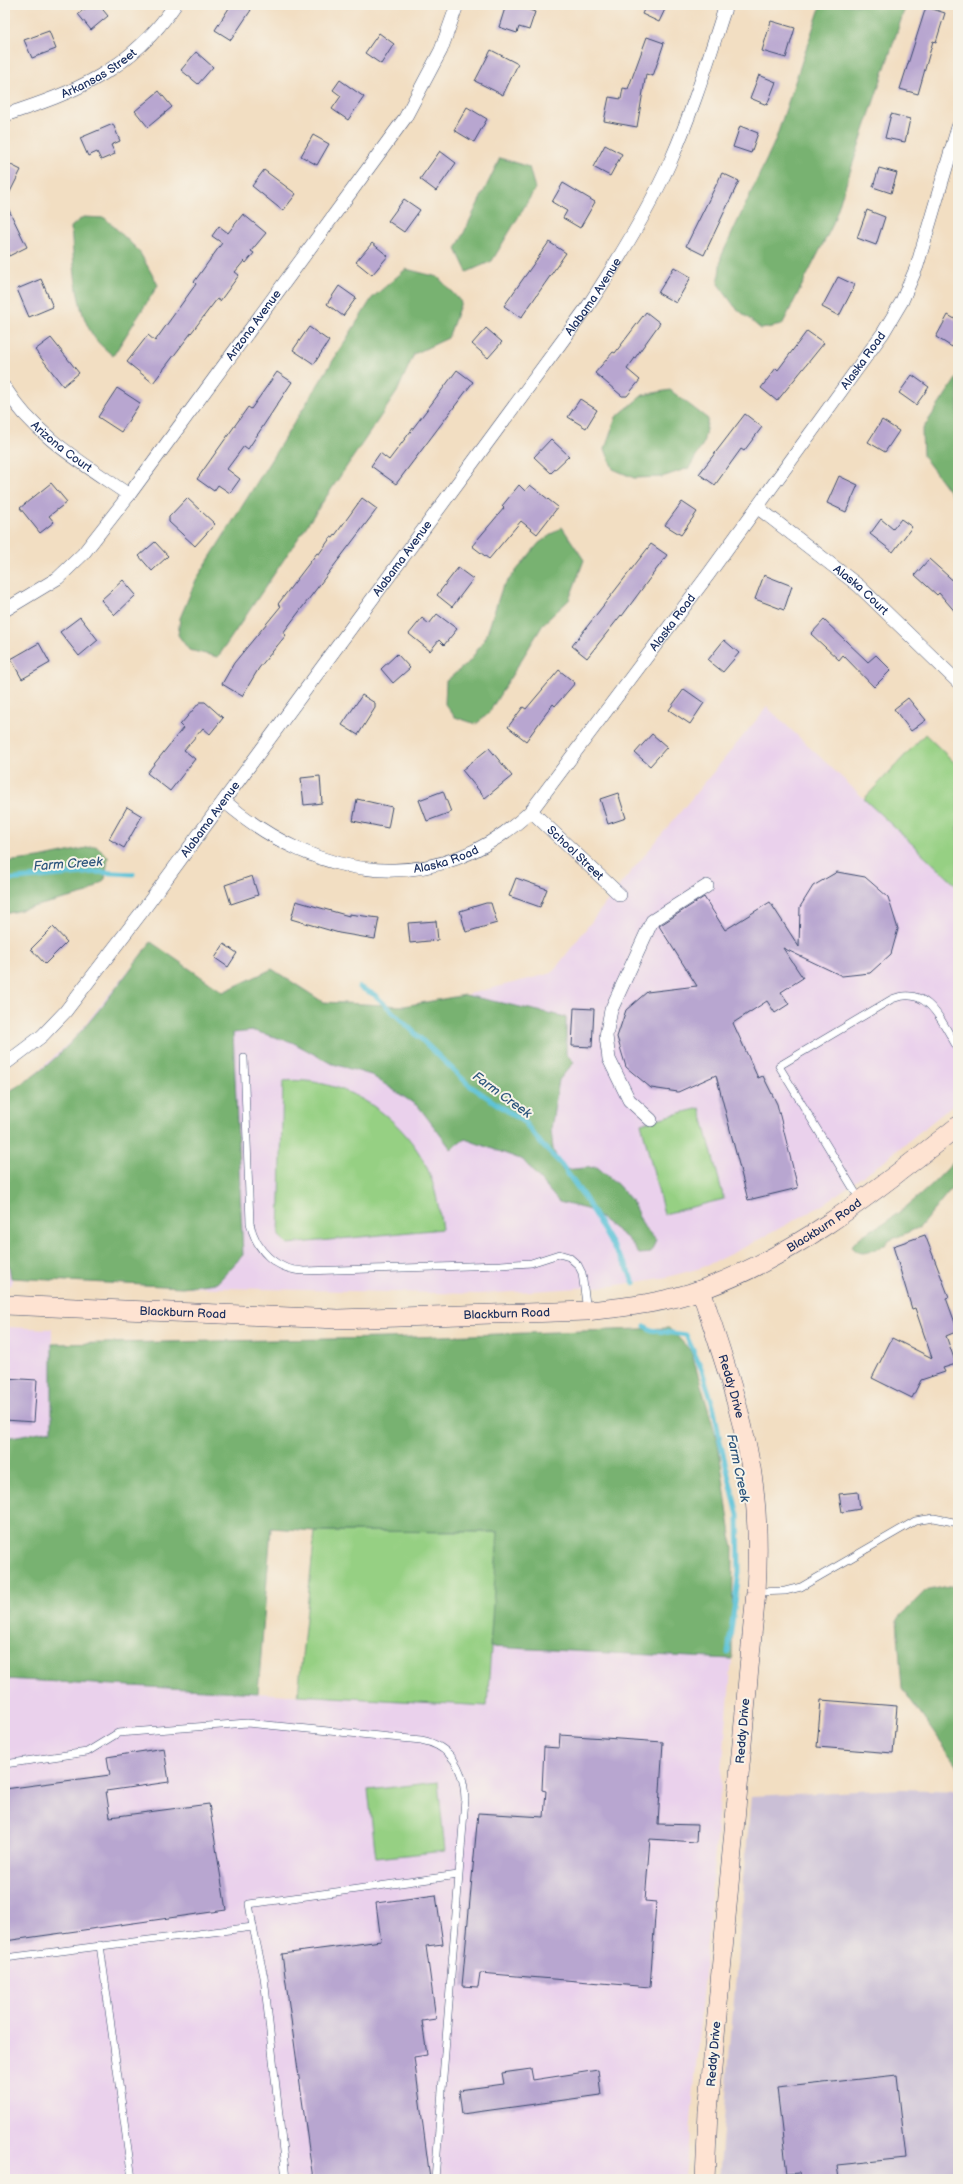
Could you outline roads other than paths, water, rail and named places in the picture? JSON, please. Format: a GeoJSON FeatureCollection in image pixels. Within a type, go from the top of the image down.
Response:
{"type":"FeatureCollection","features":[{"type":"Feature","properties":{"kind":"street","name":"Arkansas Street"},"geometry":{"type":"LineString","coordinates":[[5,114],[72,92],[100,77],[141,46],[175,5]]}},
{"type":"Feature","properties":{"kind":"street","name":"Arizona Avenue"},"geometry":{"type":"LineString","coordinates":[[5,610],[58,578],[83,554],[129,495],[404,118],[422,89],[441,50],[458,5]]}},
{"type":"Feature","properties":{"kind":"street","name":"Alabama Avenue"},"geometry":{"type":"LineString","coordinates":[[5,1064],[42,1036],[65,1012],[224,801],[536,379],[588,306],[617,262],[642,218],[670,161],[694,103],[726,5]]}},
{"type":"Feature","properties":{"kind":"street","name":"Alaska Road"},"geometry":{"type":"LineString","coordinates":[[224,801],[241,816],[268,834],[297,848],[327,860],[383,871],[411,870],[438,865],[464,857],[500,836],[531,811],[636,673],[883,333],[902,301],[924,245],[958,127]]}},
{"type":"Feature","properties":{"kind":"street","name":"Arizona Court"},"geometry":{"type":"LineString","coordinates":[[5,388],[18,407],[43,433],[129,495]]}},
{"type":"Feature","properties":{"kind":"street","name":"Alaska Court"},"geometry":{"type":"LineString","coordinates":[[757,507],[859,586],[958,682]]}},
{"type":"Feature","properties":{"kind":"street","name":"School Street"},"geometry":{"type":"LineString","coordinates":[[531,811],[620,895]]}},
{"type":"Feature","properties":{"kind":"street"},"geometry":{"type":"LineString","coordinates":[[651,1120],[629,1100],[609,1059],[606,1036],[611,1010],[652,921],[706,886]]}},
{"type":"Feature","properties":{"kind":"street","name":"Blackburn Road"},"geometry":{"type":"LineString","coordinates":[[5,1304],[338,1319],[587,1311],[627,1307],[665,1300],[701,1290],[764,1262],[792,1246],[860,1200],[958,1126]]}},
{"type":"Feature","properties":{"kind":"street","name":"Reddy Drive"},"geometry":{"type":"LineString","coordinates":[[701,1290],[730,1380],[747,1442],[754,1489],[757,1527],[756,1592],[708,2112],[705,2179]]}},
{"type":"Feature","properties":{"kind":"lane"},"geometry":{"type":"LineString","coordinates":[[860,1200],[779,1066],[900,995],[913,995],[927,1002],[934,1010],[958,1049]]}},
{"type":"Feature","properties":{"kind":"lane"},"geometry":{"type":"LineString","coordinates":[[244,1058],[250,1223],[254,1237],[261,1249],[278,1265],[292,1270],[304,1271],[501,1265],[531,1263],[552,1256],[564,1255],[573,1260],[582,1273],[587,1311]]}},
{"type":"Feature","properties":{"kind":"lane"},"geometry":{"type":"LineString","coordinates":[[756,1592],[785,1591],[801,1586],[915,1521],[934,1518],[958,1523]]}},
{"type":"Feature","properties":{"kind":"lane"},"geometry":{"type":"LineString","coordinates":[[5,1764],[87,1752],[118,1733],[247,1723],[430,1742],[449,1753],[459,1768],[464,1785],[465,1799],[435,2179]]}},
{"type":"Feature","properties":{"kind":"lane"},"geometry":{"type":"LineString","coordinates":[[286,2179],[264,1977],[249,1904],[458,1875]]}},
{"type":"Feature","properties":{"kind":"lane"},"geometry":{"type":"LineString","coordinates":[[5,1958],[253,1927]]}},
{"type":"Feature","properties":{"kind":"lane"},"geometry":{"type":"LineString","coordinates":[[100,1945],[132,2179]]}},
{"type":"Feature","properties":{"kind":"waterway","name":"Farm Creek"},"geometry":{"type":"LineString","coordinates":[[5,880],[96,872],[133,874]]}},
{"type":"Feature","properties":{"kind":"waterway","name":"Farm Creek"},"geometry":{"type":"LineString","coordinates":[[359,987],[375,995],[469,1085],[525,1123],[543,1146],[561,1164],[585,1198],[616,1252],[626,1265],[634,1283]]}},
{"type":"Feature","properties":{"kind":"waterway","name":"Farm Creek"},"geometry":{"type":"LineString","coordinates":[[645,1326],[651,1330],[686,1335],[702,1370],[714,1409],[720,1441],[738,1515],[739,1572],[728,1653]]}}]}
